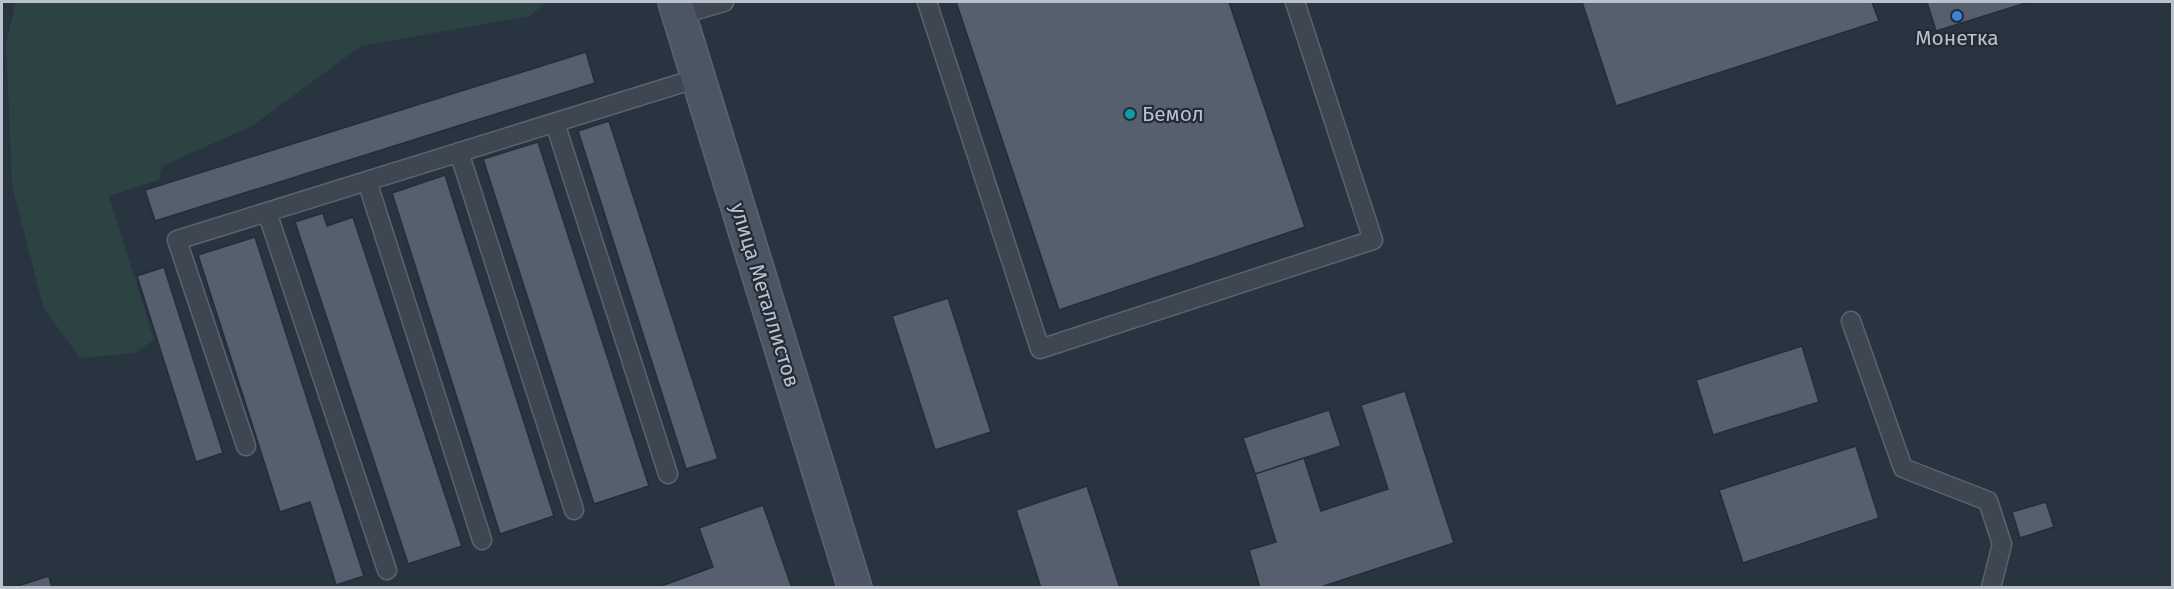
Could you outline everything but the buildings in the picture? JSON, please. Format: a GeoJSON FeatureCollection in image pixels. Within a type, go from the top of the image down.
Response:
{"type":"FeatureCollection","features":[{"type":"Feature","properties":{"kind":"street","name":"улица Металлистов"},"geometry":{"type":"LineString","coordinates":[[677,8],[855,588]]}},
{"type":"Feature","properties":{"kind":"lane"},"geometry":{"type":"LineString","coordinates":[[677,8],[724,2]]}},
{"type":"Feature","properties":{"kind":"lane"},"geometry":{"type":"LineString","coordinates":[[927,2],[1040,349],[1372,240],[1295,2]]}},
{"type":"Feature","properties":{"kind":"lane"},"geometry":{"type":"LineString","coordinates":[[246,446],[177,240],[698,78]]}},
{"type":"Feature","properties":{"kind":"lane"},"geometry":{"type":"LineString","coordinates":[[555,123],[668,474]]}},
{"type":"Feature","properties":{"kind":"lane"},"geometry":{"type":"LineString","coordinates":[[459,152],[574,510]]}},
{"type":"Feature","properties":{"kind":"lane"},"geometry":{"type":"LineString","coordinates":[[367,181],[482,540]]}},
{"type":"Feature","properties":{"kind":"lane"},"geometry":{"type":"LineString","coordinates":[[267,212],[387,570]]}},
{"type":"Feature","properties":{"kind":"lane"},"geometry":{"type":"LineString","coordinates":[[1851,321],[1903,468],[1988,501],[2002,544],[1991,588]]}},
{"type":"Feature","properties":{"kind":"green space"},"geometry":{"type":"Polygon","coordinates":[[[16,2],[546,2],[530,16],[361,46],[252,126],[162,166],[159,180],[109,196],[154,340],[135,353],[80,358],[44,309],[12,186],[6,43],[16,2]]]}},
{"type":"Feature","properties":{"kind":"place","name":"Монетка"},"geometry":{"type":"Point","coordinates":[1957,16]}},
{"type":"Feature","properties":{"kind":"place","name":"Бемол"},"geometry":{"type":"Point","coordinates":[1130,114]}}]}
